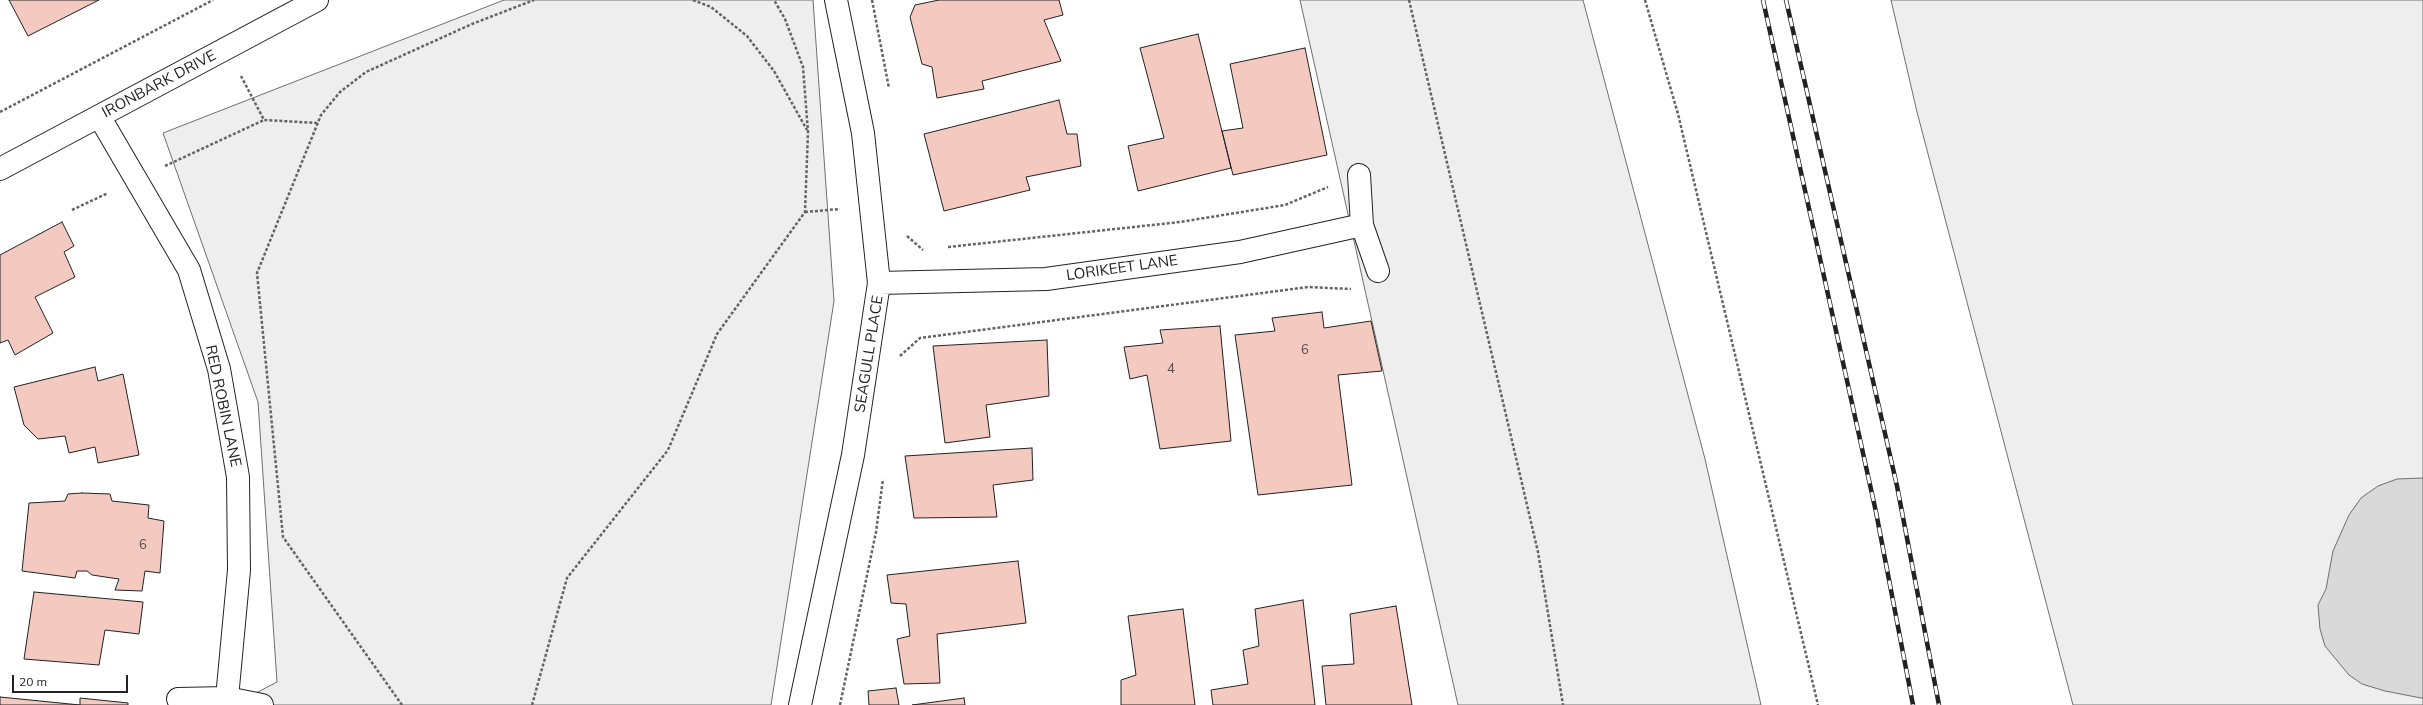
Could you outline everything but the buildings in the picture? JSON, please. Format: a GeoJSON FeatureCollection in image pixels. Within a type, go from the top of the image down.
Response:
{"type":"FeatureCollection","features":[{"type":"Feature","properties":{"kind":"street","name":"IRONBARK DRIVE"},"geometry":{"type":"LineString","coordinates":[[0,169],[317,0]]}},
{"type":"Feature","properties":{"kind":"street","name":"SEAGULL PLACE"},"geometry":{"type":"LineString","coordinates":[[800,705],[816,622],[853,455],[880,283],[863,133],[836,0]]}},
{"type":"Feature","properties":{"kind":"street","name":"RED ROBIN LANE"},"geometry":{"type":"LineString","coordinates":[[100,116],[188,270],[219,369],[238,477],[239,570],[227,698]]}},
{"type":"Feature","properties":{"kind":"street"},"geometry":{"type":"LineString","coordinates":[[1359,175],[1362,225],[1378,271]]}},
{"type":"Feature","properties":{"kind":"street","name":"LORIKEET LANE"},"geometry":{"type":"LineString","coordinates":[[880,283],[1046,279],[1240,252],[1362,225]]}},
{"type":"Feature","properties":{"kind":"street"},"geometry":{"type":"LineString","coordinates":[[178,699],[227,698],[262,705]]}},
{"type":"Feature","properties":{"kind":"path"},"geometry":{"type":"LineString","coordinates":[[0,112],[213,0]]}},
{"type":"Feature","properties":{"kind":"path"},"geometry":{"type":"LineString","coordinates":[[402,705],[283,537],[257,272],[321,115],[340,92],[366,72],[472,24],[534,0]]}},
{"type":"Feature","properties":{"kind":"path"},"geometry":{"type":"LineString","coordinates":[[693,0],[711,7],[746,36],[774,71],[808,132]]}},
{"type":"Feature","properties":{"kind":"path"},"geometry":{"type":"LineString","coordinates":[[532,705],[567,578],[668,450],[717,334],[805,212],[808,132],[803,67],[785,19],[774,0]]}},
{"type":"Feature","properties":{"kind":"path"},"geometry":{"type":"LineString","coordinates":[[872,0],[889,90]]}},
{"type":"Feature","properties":{"kind":"path"},"geometry":{"type":"LineString","coordinates":[[1409,0],[1538,552],[1563,705]]}},
{"type":"Feature","properties":{"kind":"path"},"geometry":{"type":"LineString","coordinates":[[1644,0],[1678,114],[1818,705]]}},
{"type":"Feature","properties":{"kind":"path"},"geometry":{"type":"LineString","coordinates":[[226,48],[264,120]]}},
{"type":"Feature","properties":{"kind":"path"},"geometry":{"type":"LineString","coordinates":[[72,210],[264,120],[318,123]]}},
{"type":"Feature","properties":{"kind":"path"},"geometry":{"type":"LineString","coordinates":[[946,247],[1180,222],[1285,205],[1359,175]]}},
{"type":"Feature","properties":{"kind":"path"},"geometry":{"type":"LineString","coordinates":[[902,232],[923,250],[931,249]]}},
{"type":"Feature","properties":{"kind":"path"},"geometry":{"type":"LineString","coordinates":[[897,359],[920,338],[1308,287],[1365,290],[1378,271]]}},
{"type":"Feature","properties":{"kind":"path"},"geometry":{"type":"LineString","coordinates":[[840,705],[876,532],[883,477]]}},
{"type":"Feature","properties":{"kind":"shaded area"},"geometry":{"type":"Polygon","coordinates":[[[504,0],[813,0],[834,301],[771,705],[233,705],[277,682],[258,402],[163,133],[504,0]]]}},
{"type":"Feature","properties":{"kind":"shaded area"},"geometry":{"type":"Polygon","coordinates":[[[1300,0],[1583,0],[1705,459],[1761,705],[1458,705],[1300,0]]]}},
{"type":"Feature","properties":{"kind":"shaded area"},"geometry":{"type":"Polygon","coordinates":[[[1891,0],[2423,0],[2423,705],[2073,705],[1917,112],[1891,0]]]}},
{"type":"Feature","properties":{"kind":"shaded area"},"geometry":{"type":"Polygon","coordinates":[[[2423,478],[2423,698],[2421,698],[2385,691],[2362,684],[2349,675],[2325,646],[2320,629],[2318,605],[2326,589],[2333,551],[2349,515],[2361,498],[2378,486],[2397,479],[2423,478]]]}},
{"type":"Feature","properties":{"kind":"railway"},"geometry":{"type":"LineString","coordinates":[[1763,0],[1876,512],[1913,705]]}},
{"type":"Feature","properties":{"kind":"railway"},"geometry":{"type":"LineString","coordinates":[[1786,0],[1897,486],[1939,705]]}}]}
